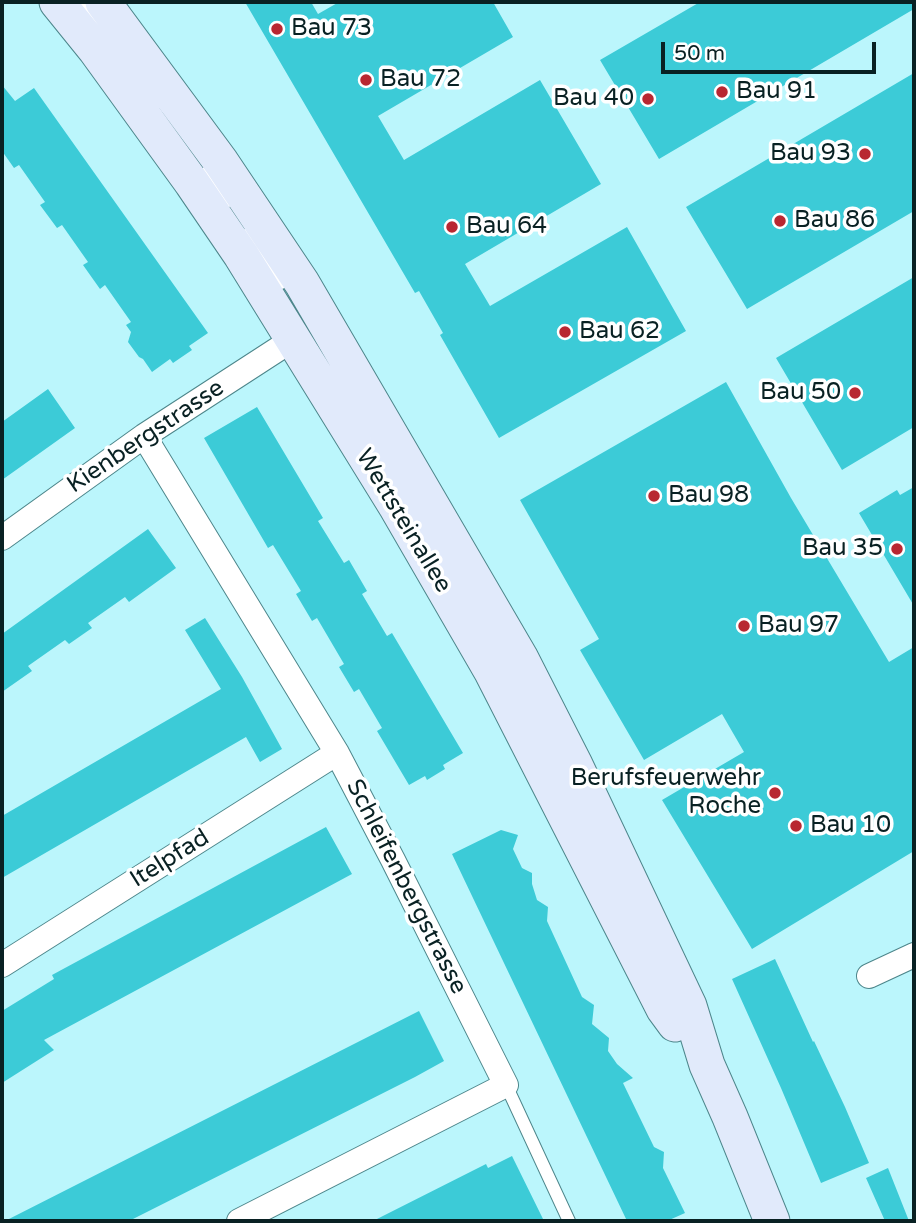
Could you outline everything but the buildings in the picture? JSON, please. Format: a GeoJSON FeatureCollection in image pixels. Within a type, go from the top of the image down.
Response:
{"type":"FeatureCollection","features":[{"type":"Feature","properties":{"kind":"main road","name":"Wettsteinallee"},"geometry":{"type":"LineString","coordinates":[[57,2],[192,183],[241,255],[299,326],[396,506],[492,672],[664,1009],[707,1065]]}},
{"type":"Feature","properties":{"kind":"main road","name":"Wettsteinallee"},"geometry":{"type":"LineString","coordinates":[[103,2],[221,162],[295,273],[520,657],[575,765],[689,1006],[707,1065],[730,1117],[767,1220]]}},
{"type":"Feature","properties":{"kind":"street","name":"Kienbergstrasse"},"geometry":{"type":"LineString","coordinates":[[2,538],[299,326]]}},
{"type":"Feature","properties":{"kind":"street","name":"Schleifenbergstrasse"},"geometry":{"type":"LineString","coordinates":[[144,436],[337,754],[506,1085]]}},
{"type":"Feature","properties":{"kind":"street","name":"Itelpfad"},"geometry":{"type":"LineString","coordinates":[[2,965],[337,754]]}},
{"type":"Feature","properties":{"kind":"street"},"geometry":{"type":"LineString","coordinates":[[869,976],[914,955]]}},
{"type":"Feature","properties":{"kind":"street"},"geometry":{"type":"LineString","coordinates":[[239,1221],[506,1085]]}},
{"type":"Feature","properties":{"kind":"lane"},"geometry":{"type":"LineString","coordinates":[[81,2],[109,37]]}},
{"type":"Feature","properties":{"kind":"lane"},"geometry":{"type":"LineString","coordinates":[[206,173],[289,294]]}},
{"type":"Feature","properties":{"kind":"lane"},"geometry":{"type":"LineString","coordinates":[[299,326],[339,346]]}},
{"type":"Feature","properties":{"kind":"lane"},"geometry":{"type":"LineString","coordinates":[[506,1085],[569,1221]]}},
{"type":"Feature","properties":{"kind":"place","name":"Bau 73"},"geometry":{"type":"Point","coordinates":[277,29]}},
{"type":"Feature","properties":{"kind":"place","name":"Bau 72"},"geometry":{"type":"Point","coordinates":[366,80]}},
{"type":"Feature","properties":{"kind":"place","name":"Bau 91"},"geometry":{"type":"Point","coordinates":[722,92]}},
{"type":"Feature","properties":{"kind":"place","name":"Bau 40"},"geometry":{"type":"Point","coordinates":[648,99]}},
{"type":"Feature","properties":{"kind":"place","name":"Bau 93"},"geometry":{"type":"Point","coordinates":[865,154]}},
{"type":"Feature","properties":{"kind":"place","name":"Bau 86"},"geometry":{"type":"Point","coordinates":[780,221]}},
{"type":"Feature","properties":{"kind":"place","name":"Bau 64"},"geometry":{"type":"Point","coordinates":[452,227]}},
{"type":"Feature","properties":{"kind":"place","name":"Bau 62"},"geometry":{"type":"Point","coordinates":[565,332]}},
{"type":"Feature","properties":{"kind":"place","name":"Bau 50"},"geometry":{"type":"Point","coordinates":[855,393]}},
{"type":"Feature","properties":{"kind":"place","name":"Bau 98"},"geometry":{"type":"Point","coordinates":[654,496]}},
{"type":"Feature","properties":{"kind":"place","name":"Bau 35"},"geometry":{"type":"Point","coordinates":[897,549]}},
{"type":"Feature","properties":{"kind":"place","name":"Bau 97"},"geometry":{"type":"Point","coordinates":[744,626]}},
{"type":"Feature","properties":{"kind":"place","name":"Berufsfeuerwehr Roche"},"geometry":{"type":"Point","coordinates":[775,793]}},
{"type":"Feature","properties":{"kind":"place","name":"Bau 10"},"geometry":{"type":"Point","coordinates":[796,826]}}]}
